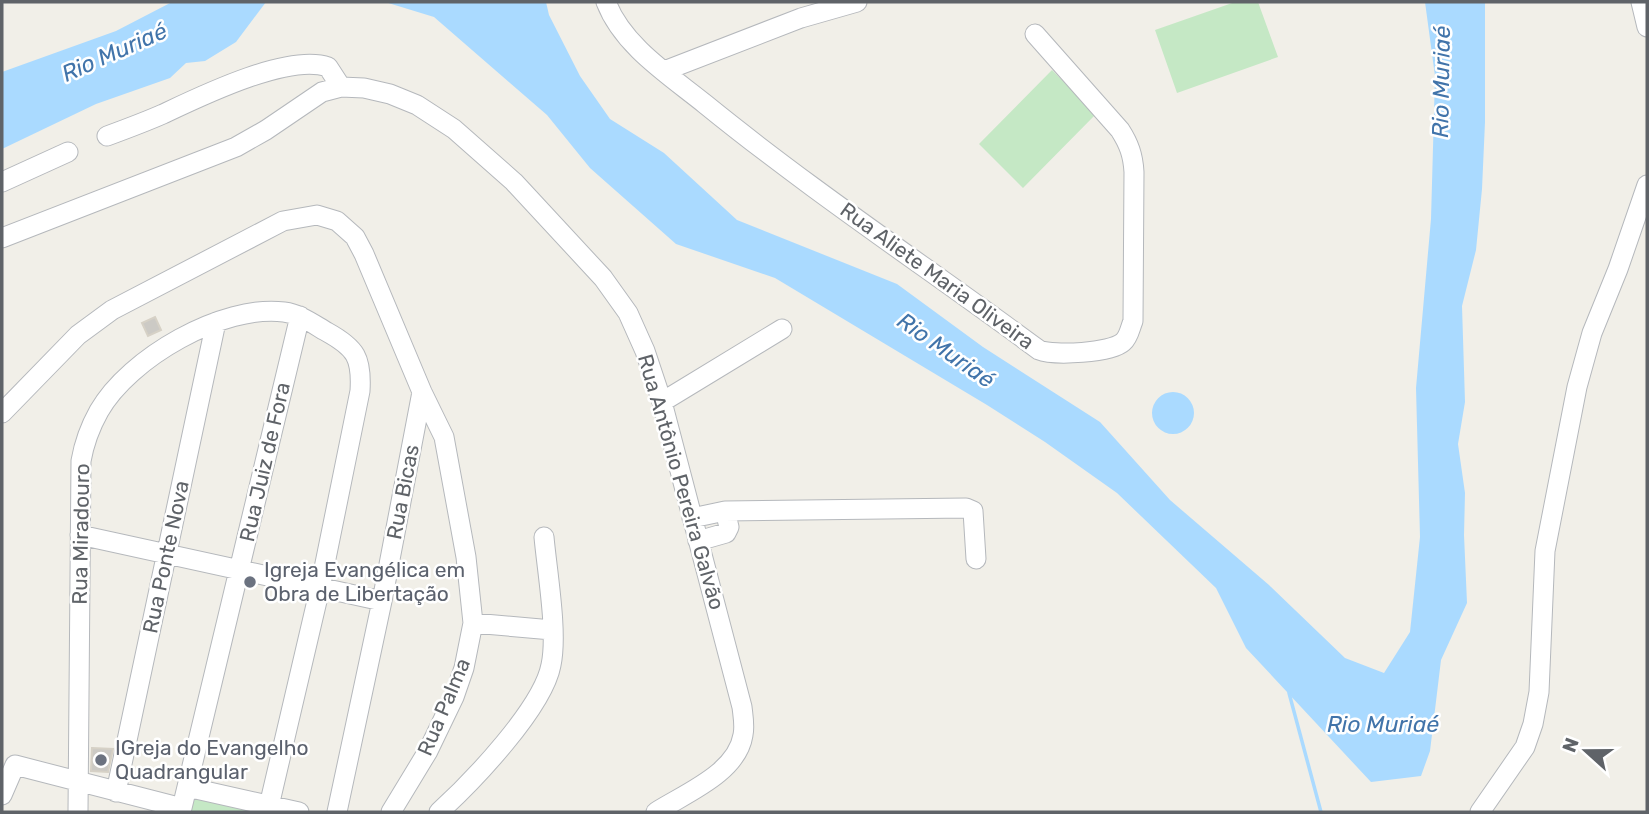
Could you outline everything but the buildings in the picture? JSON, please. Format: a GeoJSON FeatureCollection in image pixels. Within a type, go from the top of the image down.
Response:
{"type":"FeatureCollection","features":[{"type":"Feature","properties":{"kind":"street","name":"Rua Aliete Maria Oliveira"},"geometry":{"type":"LineString","coordinates":[[606,2],[617,23],[636,47],[750,141],[1039,350],[1059,355],[1113,347],[1123,342],[1133,321],[1133,155],[1120,130],[1035,34]]}},
{"type":"Feature","properties":{"kind":"street"},"geometry":{"type":"LineString","coordinates":[[664,71],[801,18],[857,2]]}},
{"type":"Feature","properties":{"kind":"street"},"geometry":{"type":"LineString","coordinates":[[1641,2],[1647,27]]}},
{"type":"Feature","properties":{"kind":"street"},"geometry":{"type":"LineString","coordinates":[[107,136],[198,97],[295,65],[325,65],[341,87]]}},
{"type":"Feature","properties":{"kind":"street","name":"Rua Antônio Pereira Galvão"},"geometry":{"type":"LineString","coordinates":[[2,238],[236,147],[322,92],[341,87],[364,88],[390,94],[417,105],[454,129],[514,182],[603,278],[628,313],[645,351],[662,402],[742,707],[744,734],[735,758],[722,771],[656,812]]}},
{"type":"Feature","properties":{"kind":"street"},"geometry":{"type":"LineString","coordinates":[[2,182],[68,152]]}},
{"type":"Feature","properties":{"kind":"street"},"geometry":{"type":"LineString","coordinates":[[1480,812],[1525,747],[1533,724],[1539,692],[1545,551],[1577,387],[1592,333],[1647,185]]}},
{"type":"Feature","properties":{"kind":"street"},"geometry":{"type":"LineString","coordinates":[[2,413],[78,335],[112,310],[283,221],[317,215],[345,226],[355,237],[422,392]]}},
{"type":"Feature","properties":{"kind":"street","name":"Rua Miradouro"},"geometry":{"type":"LineString","coordinates":[[78,812],[81,461],[85,441],[99,410],[117,388],[145,361],[180,338],[247,312],[284,312],[300,316]]}},
{"type":"Feature","properties":{"kind":"street"},"geometry":{"type":"LineString","coordinates":[[269,806],[320,588],[360,391],[361,368],[357,356],[347,343],[300,316]]}},
{"type":"Feature","properties":{"kind":"street","name":"Rua Juiz de Fora"},"geometry":{"type":"LineString","coordinates":[[182,810],[300,316]]}},
{"type":"Feature","properties":{"kind":"street","name":"Rua Ponte Nova"},"geometry":{"type":"LineString","coordinates":[[116,792],[216,322]]}},
{"type":"Feature","properties":{"kind":"street"},"geometry":{"type":"LineString","coordinates":[[662,402],[782,329]]}},
{"type":"Feature","properties":{"kind":"street","name":"Rua Bicas"},"geometry":{"type":"LineString","coordinates":[[337,812],[382,601],[422,392]]}},
{"type":"Feature","properties":{"kind":"street","name":"Rua Palma"},"geometry":{"type":"LineString","coordinates":[[391,812],[428,751],[454,697],[464,668],[473,623],[466,557],[444,438],[422,392]]}},
{"type":"Feature","properties":{"kind":"street"},"geometry":{"type":"LineString","coordinates":[[692,518],[725,511],[966,508],[972,511],[975,519],[976,559]]}},
{"type":"Feature","properties":{"kind":"street"},"geometry":{"type":"LineString","coordinates":[[698,541],[726,533],[729,527],[725,511]]}},
{"type":"Feature","properties":{"kind":"street"},"geometry":{"type":"LineString","coordinates":[[80,536],[382,601]]}},
{"type":"Feature","properties":{"kind":"street"},"geometry":{"type":"LineString","coordinates":[[439,812],[488,762],[536,700],[546,682],[552,663],[552,630],[544,537]]}},
{"type":"Feature","properties":{"kind":"street"},"geometry":{"type":"LineString","coordinates":[[473,623],[552,630]]}},
{"type":"Feature","properties":{"kind":"street"},"geometry":{"type":"LineString","coordinates":[[2,795],[15,765],[182,810]]}},
{"type":"Feature","properties":{"kind":"street"},"geometry":{"type":"LineString","coordinates":[[187,788],[299,812]]}},
{"type":"Feature","properties":{"kind":"green space"},"geometry":{"type":"Polygon","coordinates":[[[1235,2],[1258,2],[1278,57],[1177,93],[1155,30],[1235,2]]]}},
{"type":"Feature","properties":{"kind":"green space"},"geometry":{"type":"Polygon","coordinates":[[[1052,70],[1096,114],[1023,188],[979,144],[1052,70]]]}},
{"type":"Feature","properties":{"kind":"green space"},"geometry":{"type":"Polygon","coordinates":[[[195,796],[263,812],[191,812],[195,796]]]}},
{"type":"Feature","properties":{"kind":"water","name":"Rio Muriaé"},"geometry":{"type":"Polygon","coordinates":[[[172,2],[266,2],[236,42],[205,61],[186,63],[170,78],[96,104],[2,149],[2,72],[116,31],[172,2]]]}},
{"type":"Feature","properties":{"kind":"water","name":"Rio Muriaé"},"geometry":{"type":"Polygon","coordinates":[[[385,2],[546,2],[549,15],[580,76],[610,119],[664,153],[737,220],[897,284],[983,347],[1100,422],[1170,500],[1269,585],[1345,658],[1384,673],[1410,632],[1420,537],[1416,388],[1431,219],[1435,76],[1425,2],[1485,2],[1482,189],[1476,250],[1462,306],[1465,402],[1458,444],[1465,493],[1467,603],[1441,660],[1430,751],[1421,776],[1371,782],[1246,648],[1216,588],[1117,493],[987,405],[775,278],[676,244],[590,168],[547,115],[434,17],[385,2]]]}},
{"type":"Feature","properties":{"kind":"water"},"geometry":{"type":"Polygon","coordinates":[[[1173,392],[1188,398],[1194,413],[1188,428],[1173,434],[1158,428],[1152,413],[1158,398],[1173,392]]]}},
{"type":"Feature","properties":{"kind":"waterway"},"geometry":{"type":"LineString","coordinates":[[1289,693],[1321,812]]}},
{"type":"Feature","properties":{"kind":"place","name":"Igreja Evangélica em Obra de Libertação"},"geometry":{"type":"Point","coordinates":[250,582]}},
{"type":"Feature","properties":{"kind":"place","name":"IGreja do Evangelho Quadrangular"},"geometry":{"type":"Point","coordinates":[101,760]}}]}
